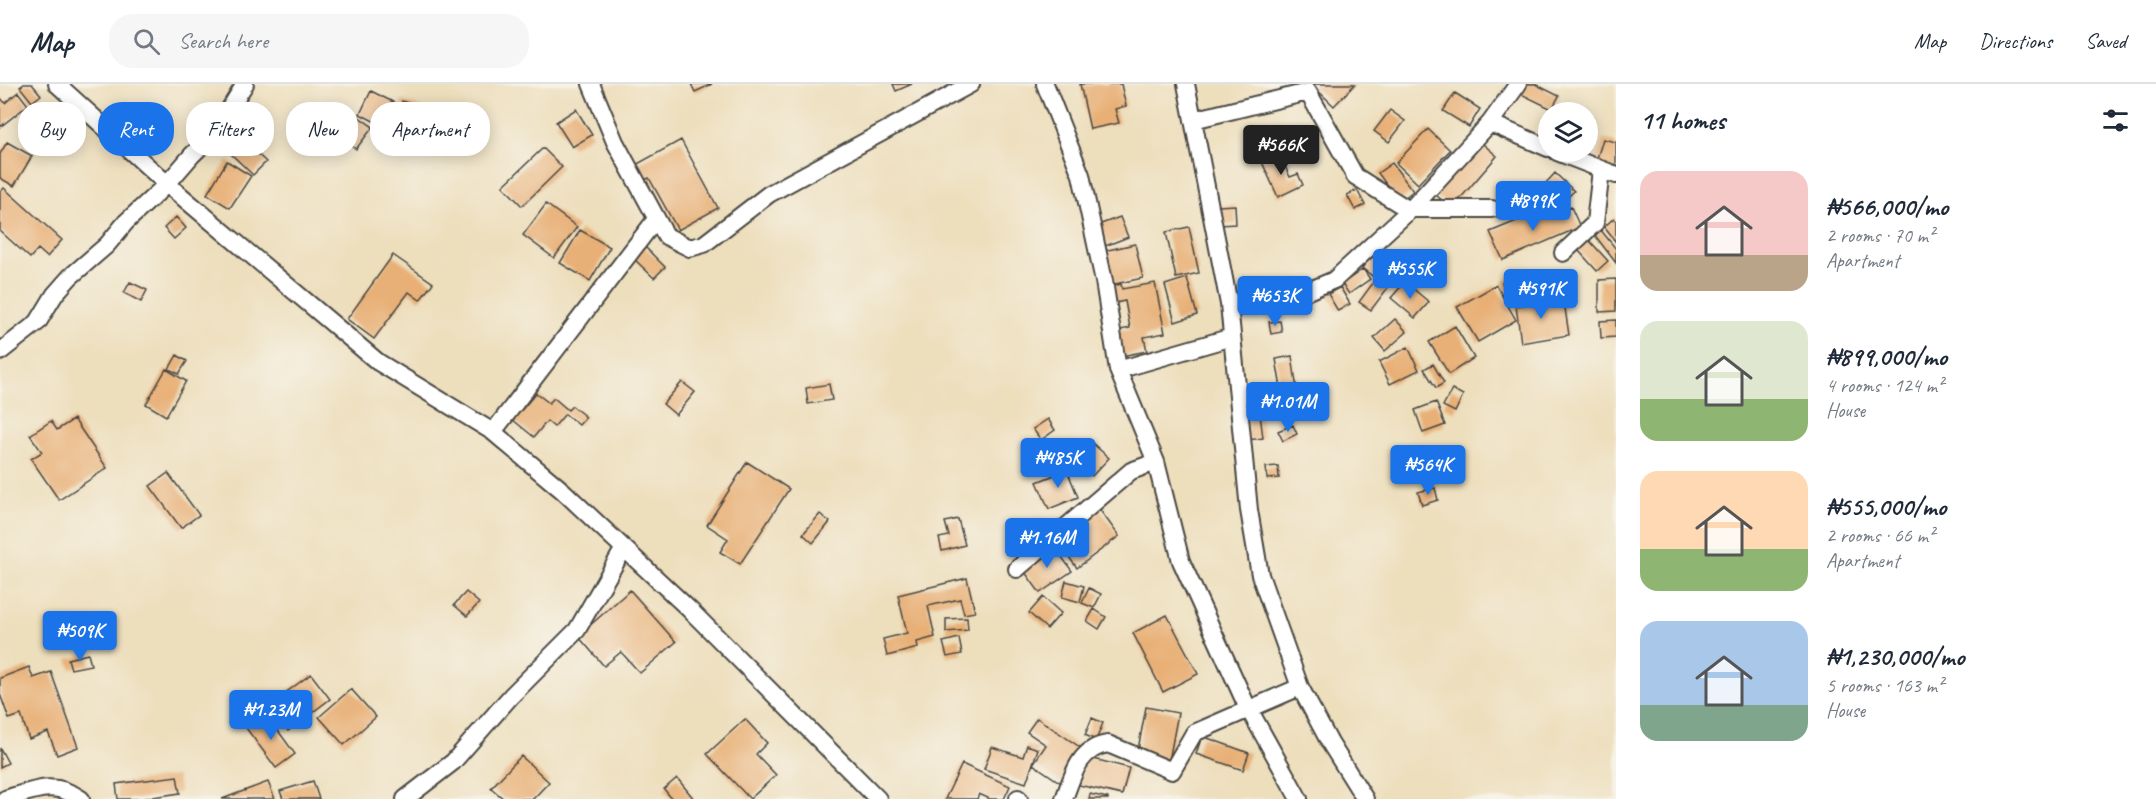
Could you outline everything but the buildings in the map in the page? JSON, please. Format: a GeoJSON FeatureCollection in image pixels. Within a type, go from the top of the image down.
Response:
{"type":"FeatureCollection","features":[{"type":"Feature","properties":{"kind":"street"},"geometry":{"type":"LineString","coordinates":[[57,84],[166,184],[378,362],[493,432],[563,491],[691,611],[878,799]]}},
{"type":"Feature","properties":{"kind":"street"},"geometry":{"type":"LineString","coordinates":[[0,352],[38,322],[55,294],[70,277],[107,246],[126,222],[214,134],[245,84]]}},
{"type":"Feature","properties":{"kind":"street"},"geometry":{"type":"LineString","coordinates":[[591,84],[615,142],[666,236],[690,248],[704,244],[769,194],[971,84]]}},
{"type":"Feature","properties":{"kind":"street"},"geometry":{"type":"LineString","coordinates":[[1045,84],[1081,175],[1104,281],[1118,370],[1156,462],[1181,561],[1249,709],[1299,799]]}},
{"type":"Feature","properties":{"kind":"street"},"geometry":{"type":"LineString","coordinates":[[1186,84],[1229,304],[1248,510],[1260,575],[1300,687],[1330,743],[1365,799]]}},
{"type":"Feature","properties":{"kind":"street"},"geometry":{"type":"LineString","coordinates":[[1229,304],[1308,291],[1334,280],[1410,210],[1490,123],[1518,84]]}},
{"type":"Feature","properties":{"kind":"street"},"geometry":{"type":"LineString","coordinates":[[1193,120],[1308,92],[1355,176],[1410,210],[1492,209]]}},
{"type":"Feature","properties":{"kind":"street"},"geometry":{"type":"LineString","coordinates":[[1490,123],[1538,144]]}},
{"type":"Feature","properties":{"kind":"street"},"geometry":{"type":"LineString","coordinates":[[1563,253],[1595,223],[1609,173],[1582,162]]}},
{"type":"Feature","properties":{"kind":"street"},"geometry":{"type":"LineString","coordinates":[[493,432],[656,219]]}},
{"type":"Feature","properties":{"kind":"street"},"geometry":{"type":"LineString","coordinates":[[1118,370],[1232,337]]}},
{"type":"Feature","properties":{"kind":"street"},"geometry":{"type":"LineString","coordinates":[[1017,569],[1131,471],[1156,462]]}},
{"type":"Feature","properties":{"kind":"street"},"geometry":{"type":"LineString","coordinates":[[405,799],[453,762],[511,696],[577,630],[624,548]]}},
{"type":"Feature","properties":{"kind":"street"},"geometry":{"type":"LineString","coordinates":[[1064,799],[1076,766],[1098,746],[1108,744],[1172,771],[1194,733],[1300,687]]}},
{"type":"Feature","properties":{"kind":"street"},"geometry":{"type":"LineString","coordinates":[[6,799],[38,789],[58,788],[81,799]]}}]}
